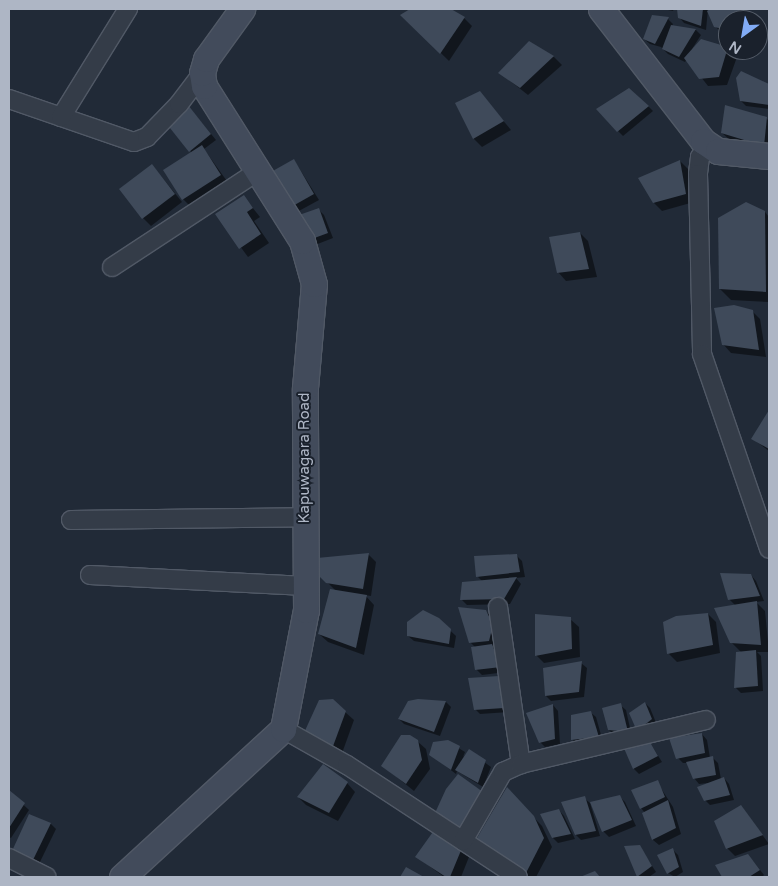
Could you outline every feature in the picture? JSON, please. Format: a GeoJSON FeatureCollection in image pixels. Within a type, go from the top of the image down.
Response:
{"type":"FeatureCollection","features":[{"type":"Feature","properties":{"kind":"street"},"geometry":{"type":"LineString","coordinates":[[62,117],[128,9]]}},
{"type":"Feature","properties":{"kind":"street"},"geometry":{"type":"LineString","coordinates":[[9,99],[134,142],[147,137],[179,104],[202,73],[206,59],[242,9]]}},
{"type":"Feature","properties":{"kind":"street"},"geometry":{"type":"LineString","coordinates":[[600,9],[703,141],[718,151],[769,156]]}},
{"type":"Feature","properties":{"kind":"street","name":"Kapuwagara Road"},"geometry":{"type":"LineString","coordinates":[[202,73],[204,86],[302,241],[314,284],[305,388],[306,610],[283,729]]}},
{"type":"Feature","properties":{"kind":"street"},"geometry":{"type":"LineString","coordinates":[[709,145],[700,157],[698,174],[702,354],[769,549]]}},
{"type":"Feature","properties":{"kind":"street"},"geometry":{"type":"LineString","coordinates":[[112,267],[258,171]]}},
{"type":"Feature","properties":{"kind":"street"},"geometry":{"type":"LineString","coordinates":[[71,520],[306,517]]}},
{"type":"Feature","properties":{"kind":"street"},"geometry":{"type":"LineString","coordinates":[[90,575],[306,586]]}},
{"type":"Feature","properties":{"kind":"street"},"geometry":{"type":"LineString","coordinates":[[498,607],[521,764]]}},
{"type":"Feature","properties":{"kind":"street"},"geometry":{"type":"LineString","coordinates":[[463,841],[503,772],[521,764],[706,720]]}},
{"type":"Feature","properties":{"kind":"street"},"geometry":{"type":"LineString","coordinates":[[122,877],[283,729],[347,764],[518,877]]}},
{"type":"Feature","properties":{"kind":"street"},"geometry":{"type":"LineString","coordinates":[[9,858],[47,877]]}},
{"type":"Feature","properties":{"kind":"building"},"geometry":{"type":"Polygon","coordinates":[[[410,9],[451,9],[465,17],[440,54],[400,15],[410,9]]]}},
{"type":"Feature","properties":{"kind":"building"},"geometry":{"type":"Polygon","coordinates":[[[677,9],[703,9],[701,26],[678,18],[677,9]]]}},
{"type":"Feature","properties":{"kind":"building"},"geometry":{"type":"Polygon","coordinates":[[[710,9],[740,9],[718,10],[718,28],[714,27],[707,11],[710,9]]]}},
{"type":"Feature","properties":{"kind":"building"},"geometry":{"type":"Polygon","coordinates":[[[652,15],[669,17],[655,44],[643,39],[652,15]]]}},
{"type":"Feature","properties":{"kind":"building"},"geometry":{"type":"Polygon","coordinates":[[[671,25],[696,29],[679,57],[662,49],[671,25]]]}},
{"type":"Feature","properties":{"kind":"building"},"geometry":{"type":"Polygon","coordinates":[[[701,39],[718,44],[718,60],[724,60],[719,77],[699,79],[684,58],[701,39]]]}},
{"type":"Feature","properties":{"kind":"building"},"geometry":{"type":"Polygon","coordinates":[[[529,41],[554,56],[520,88],[498,73],[529,41]]]}},
{"type":"Feature","properties":{"kind":"building"},"geometry":{"type":"Polygon","coordinates":[[[741,71],[769,84],[769,105],[740,101],[736,78],[741,71]]]}},
{"type":"Feature","properties":{"kind":"building"},"geometry":{"type":"Polygon","coordinates":[[[629,88],[649,106],[617,132],[596,109],[629,88]]]}},
{"type":"Feature","properties":{"kind":"building"},"geometry":{"type":"Polygon","coordinates":[[[480,91],[504,121],[473,139],[455,103],[480,91]]]}},
{"type":"Feature","properties":{"kind":"building"},"geometry":{"type":"Polygon","coordinates":[[[188,105],[211,134],[189,152],[166,123],[188,105]]]}},
{"type":"Feature","properties":{"kind":"building"},"geometry":{"type":"Polygon","coordinates":[[[725,105],[767,117],[764,146],[721,133],[725,105]]]}},
{"type":"Feature","properties":{"kind":"building"},"geometry":{"type":"Polygon","coordinates":[[[202,145],[221,175],[182,200],[163,170],[202,145]]]}},
{"type":"Feature","properties":{"kind":"building"},"geometry":{"type":"Polygon","coordinates":[[[294,159],[314,194],[291,207],[271,172],[294,159]]]}},
{"type":"Feature","properties":{"kind":"building"},"geometry":{"type":"Polygon","coordinates":[[[680,160],[686,194],[653,203],[638,178],[680,160]]]}},
{"type":"Feature","properties":{"kind":"building"},"geometry":{"type":"Polygon","coordinates":[[[152,164],[175,194],[142,219],[119,189],[152,164]]]}},
{"type":"Feature","properties":{"kind":"building"},"geometry":{"type":"Polygon","coordinates":[[[244,195],[253,208],[247,212],[261,234],[239,249],[215,214],[244,195]]]}},
{"type":"Feature","properties":{"kind":"building"},"geometry":{"type":"Polygon","coordinates":[[[746,202],[765,211],[766,292],[719,289],[718,218],[746,202]]]}},
{"type":"Feature","properties":{"kind":"building"},"geometry":{"type":"Polygon","coordinates":[[[319,208],[328,233],[309,240],[299,215],[319,208]]]}},
{"type":"Feature","properties":{"kind":"building"},"geometry":{"type":"Polygon","coordinates":[[[580,232],[589,269],[557,273],[549,237],[580,232]]]}},
{"type":"Feature","properties":{"kind":"building"},"geometry":{"type":"Polygon","coordinates":[[[734,305],[753,310],[759,350],[722,345],[714,308],[734,305]]]}},
{"type":"Feature","properties":{"kind":"building"},"geometry":{"type":"Polygon","coordinates":[[[769,410],[769,449],[751,439],[769,410]]]}},
{"type":"Feature","properties":{"kind":"building"},"geometry":{"type":"Polygon","coordinates":[[[369,553],[363,589],[326,583],[319,576],[317,558],[369,553]]]}},
{"type":"Feature","properties":{"kind":"building"},"geometry":{"type":"Polygon","coordinates":[[[517,554],[520,572],[476,577],[474,556],[517,554]]]}},
{"type":"Feature","properties":{"kind":"building"},"geometry":{"type":"Polygon","coordinates":[[[720,573],[751,574],[760,596],[728,600],[720,573]]]}},
{"type":"Feature","properties":{"kind":"building"},"geometry":{"type":"Polygon","coordinates":[[[517,577],[504,599],[460,600],[462,582],[517,577]]]}},
{"type":"Feature","properties":{"kind":"building"},"geometry":{"type":"Polygon","coordinates":[[[330,589],[367,595],[356,648],[318,634],[330,589]]]}},
{"type":"Feature","properties":{"kind":"building"},"geometry":{"type":"Polygon","coordinates":[[[757,601],[761,645],[730,643],[714,608],[757,601]]]}},
{"type":"Feature","properties":{"kind":"building"},"geometry":{"type":"Polygon","coordinates":[[[458,607],[486,610],[493,625],[489,641],[469,643],[458,607]]]}},
{"type":"Feature","properties":{"kind":"building"},"geometry":{"type":"Polygon","coordinates":[[[423,610],[439,618],[451,629],[449,644],[407,636],[407,622],[423,610]]]}},
{"type":"Feature","properties":{"kind":"building"},"geometry":{"type":"Polygon","coordinates":[[[708,613],[713,645],[667,654],[663,622],[676,616],[708,613]]]}},
{"type":"Feature","properties":{"kind":"building"},"geometry":{"type":"Polygon","coordinates":[[[535,614],[571,617],[572,649],[535,656],[535,614]]]}},
{"type":"Feature","properties":{"kind":"building"},"geometry":{"type":"Polygon","coordinates":[[[492,644],[501,667],[475,670],[471,647],[492,644]]]}},
{"type":"Feature","properties":{"kind":"building"},"geometry":{"type":"Polygon","coordinates":[[[756,650],[758,686],[734,688],[736,652],[756,650]]]}},
{"type":"Feature","properties":{"kind":"building"},"geometry":{"type":"Polygon","coordinates":[[[582,661],[579,692],[545,696],[543,668],[582,661]]]}},
{"type":"Feature","properties":{"kind":"building"},"geometry":{"type":"Polygon","coordinates":[[[499,676],[504,708],[474,710],[468,678],[499,676]]]}},
{"type":"Feature","properties":{"kind":"building"},"geometry":{"type":"Polygon","coordinates":[[[333,699],[346,711],[332,749],[303,735],[319,700],[333,699]]]}},
{"type":"Feature","properties":{"kind":"building"},"geometry":{"type":"Polygon","coordinates":[[[418,699],[446,701],[434,732],[398,719],[408,701],[418,699]]]}},
{"type":"Feature","properties":{"kind":"building"},"geometry":{"type":"Polygon","coordinates":[[[645,702],[652,719],[637,731],[629,713],[645,702]]]}},
{"type":"Feature","properties":{"kind":"building"},"geometry":{"type":"Polygon","coordinates":[[[621,703],[628,732],[608,730],[602,708],[621,703]]]}},
{"type":"Feature","properties":{"kind":"building"},"geometry":{"type":"Polygon","coordinates":[[[553,704],[555,739],[539,743],[526,713],[553,704]]]}},
{"type":"Feature","properties":{"kind":"building"},"geometry":{"type":"Polygon","coordinates":[[[591,711],[599,737],[571,740],[571,715],[591,711]]]}},
{"type":"Feature","properties":{"kind":"building"},"geometry":{"type":"Polygon","coordinates":[[[702,733],[705,753],[676,759],[669,738],[702,733]]]}},
{"type":"Feature","properties":{"kind":"building"},"geometry":{"type":"Polygon","coordinates":[[[401,735],[410,735],[418,740],[422,760],[406,784],[381,766],[401,735]]]}},
{"type":"Feature","properties":{"kind":"building"},"geometry":{"type":"Polygon","coordinates":[[[647,737],[658,756],[633,769],[623,746],[647,737]]]}},
{"type":"Feature","properties":{"kind":"building"},"geometry":{"type":"Polygon","coordinates":[[[448,740],[460,746],[451,770],[429,755],[433,742],[448,740]]]}},
{"type":"Feature","properties":{"kind":"building"},"geometry":{"type":"Polygon","coordinates":[[[469,749],[486,760],[478,783],[455,770],[469,749]]]}},
{"type":"Feature","properties":{"kind":"building"},"geometry":{"type":"Polygon","coordinates":[[[713,756],[716,775],[693,779],[686,762],[713,756]]]}},
{"type":"Feature","properties":{"kind":"building"},"geometry":{"type":"Polygon","coordinates":[[[323,764],[348,782],[329,813],[297,797],[323,764]]]}},
{"type":"Feature","properties":{"kind":"building"},"geometry":{"type":"Polygon","coordinates":[[[458,774],[483,792],[459,830],[435,813],[446,789],[458,774]]]}},
{"type":"Feature","properties":{"kind":"building"},"geometry":{"type":"Polygon","coordinates":[[[724,777],[730,795],[704,801],[697,787],[724,777]]]}},
{"type":"Feature","properties":{"kind":"building"},"geometry":{"type":"Polygon","coordinates":[[[658,780],[665,797],[640,809],[631,790],[658,780]]]}},
{"type":"Feature","properties":{"kind":"building"},"geometry":{"type":"Polygon","coordinates":[[[507,787],[534,816],[544,838],[526,873],[474,843],[507,787]]]}},
{"type":"Feature","properties":{"kind":"building"},"geometry":{"type":"Polygon","coordinates":[[[9,790],[25,803],[9,828],[9,790]]]}},
{"type":"Feature","properties":{"kind":"building"},"geometry":{"type":"Polygon","coordinates":[[[620,795],[632,820],[602,832],[590,802],[620,795]]]}},
{"type":"Feature","properties":{"kind":"building"},"geometry":{"type":"Polygon","coordinates":[[[585,796],[596,831],[575,835],[561,802],[585,796]]]}},
{"type":"Feature","properties":{"kind":"building"},"geometry":{"type":"Polygon","coordinates":[[[668,800],[676,828],[652,840],[642,813],[668,800]]]}},
{"type":"Feature","properties":{"kind":"building"},"geometry":{"type":"Polygon","coordinates":[[[741,805],[763,835],[726,849],[714,821],[741,805]]]}},
{"type":"Feature","properties":{"kind":"building"},"geometry":{"type":"Polygon","coordinates":[[[559,809],[571,834],[552,838],[540,814],[559,809]]]}},
{"type":"Feature","properties":{"kind":"building"},"geometry":{"type":"Polygon","coordinates":[[[29,814],[51,823],[32,862],[12,851],[29,814]]]}},
{"type":"Feature","properties":{"kind":"building"},"geometry":{"type":"Polygon","coordinates":[[[435,829],[462,848],[450,877],[446,877],[415,857],[435,829]]]}},
{"type":"Feature","properties":{"kind":"building"},"geometry":{"type":"Polygon","coordinates":[[[640,845],[652,866],[637,877],[624,846],[640,845]]]}},
{"type":"Feature","properties":{"kind":"building"},"geometry":{"type":"Polygon","coordinates":[[[673,848],[679,867],[667,874],[657,855],[673,848]]]}},
{"type":"Feature","properties":{"kind":"building"},"geometry":{"type":"Polygon","coordinates":[[[748,854],[760,870],[749,877],[722,877],[715,865],[748,854]]]}},
{"type":"Feature","properties":{"kind":"building"},"geometry":{"type":"Polygon","coordinates":[[[406,867],[424,877],[400,877],[406,867]]]}},
{"type":"Feature","properties":{"kind":"building"},"geometry":{"type":"Polygon","coordinates":[[[595,871],[600,877],[580,877],[595,871]]]}}]}
